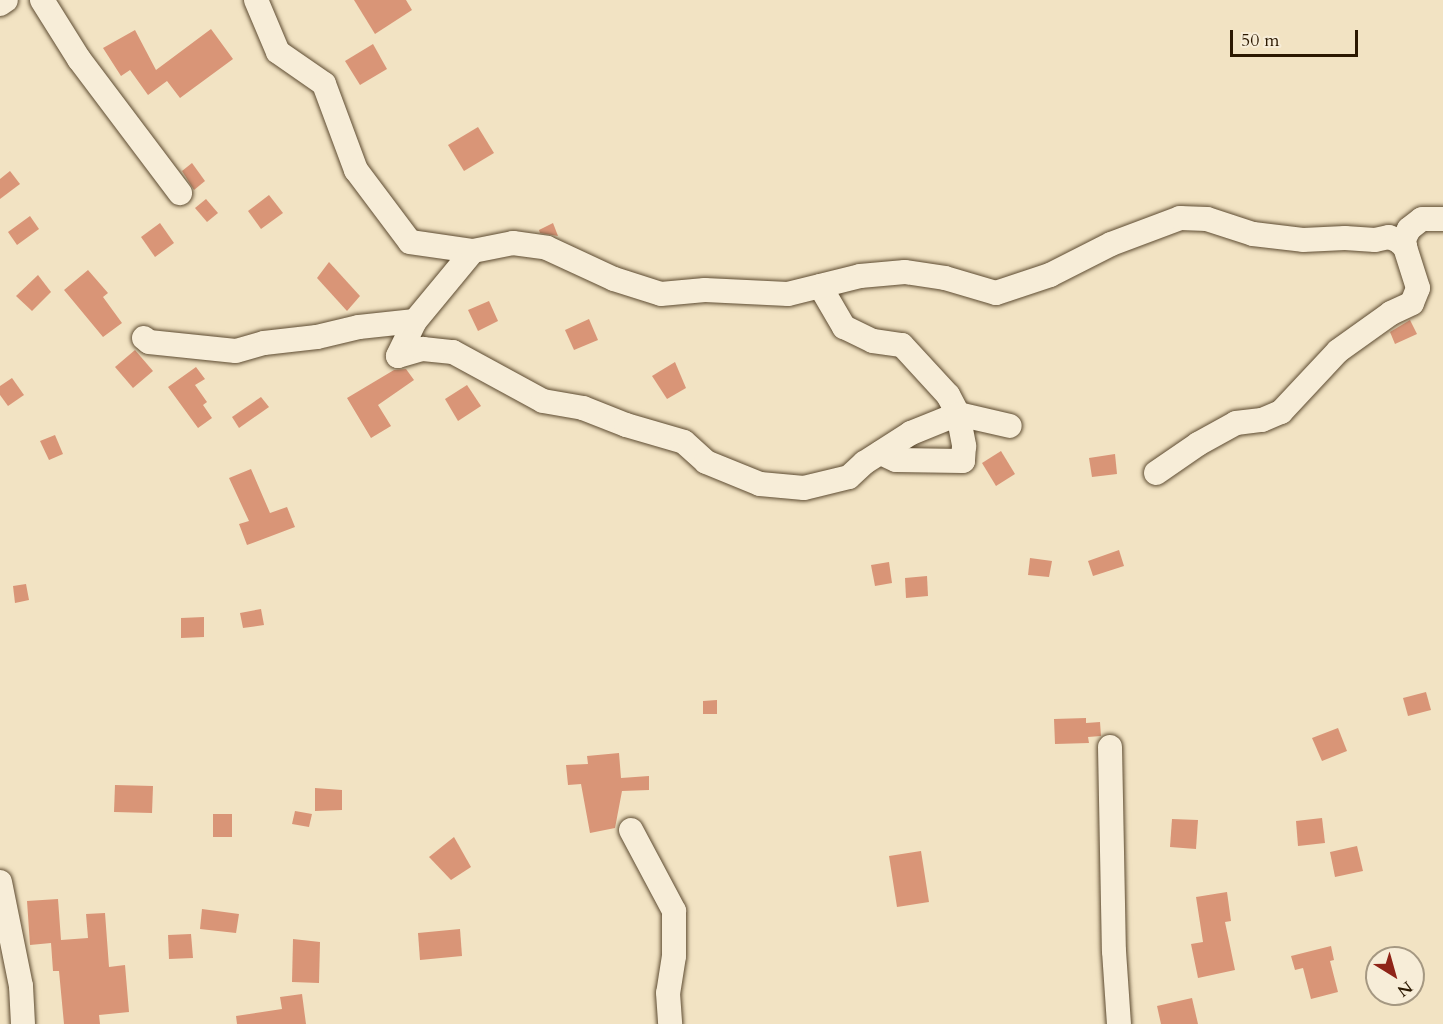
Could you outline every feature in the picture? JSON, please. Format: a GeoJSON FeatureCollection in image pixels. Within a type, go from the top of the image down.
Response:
{"type":"FeatureCollection","features":[{"type":"Feature","properties":{"kind":"street"},"geometry":{"type":"LineString","coordinates":[[0,4],[6,0]]}},
{"type":"Feature","properties":{"kind":"street"},"geometry":{"type":"LineString","coordinates":[[42,0],[79,59],[180,194]]}},
{"type":"Feature","properties":{"kind":"street"},"geometry":{"type":"LineString","coordinates":[[256,0],[278,52],[324,84],[356,170],[410,242],[473,251],[513,243],[547,248],[614,279],[661,294],[705,290],[788,294],[860,276],[905,272],[945,278],[996,293],[1050,275],[1111,244],[1180,218],[1207,219],[1253,234],[1303,240],[1345,238],[1375,240],[1389,237],[1405,247]]}},
{"type":"Feature","properties":{"kind":"street"},"geometry":{"type":"LineString","coordinates":[[1156,473],[1198,444],[1236,423],[1262,420],[1281,412],[1338,351],[1391,313],[1412,303],[1418,288],[1405,247],[1409,229],[1422,219],[1443,219]]}},
{"type":"Feature","properties":{"kind":"street"},"geometry":{"type":"LineString","coordinates":[[473,251],[415,321],[398,356],[423,349],[453,351],[543,401],[583,408],[626,425],[684,442],[706,462],[760,483],[804,488],[849,477],[864,463],[929,424],[958,414],[1010,426]]}},
{"type":"Feature","properties":{"kind":"street"},"geometry":{"type":"LineString","coordinates":[[820,286],[844,327],[873,341],[902,345],[948,395],[958,414],[964,446],[963,461],[896,460],[881,453]]}},
{"type":"Feature","properties":{"kind":"street"},"geometry":{"type":"LineString","coordinates":[[144,338],[149,342],[236,351],[264,343],[308,339],[359,327],[415,321]]}},
{"type":"Feature","properties":{"kind":"street"},"geometry":{"type":"LineString","coordinates":[[1110,747],[1114,951],[1119,1024]]}},
{"type":"Feature","properties":{"kind":"street"},"geometry":{"type":"LineString","coordinates":[[631,830],[674,911],[674,956],[668,993],[670,1024]]}},
{"type":"Feature","properties":{"kind":"street"},"geometry":{"type":"LineString","coordinates":[[0,882],[21,986],[23,1024]]}},
{"type":"Feature","properties":{"kind":"building"},"geometry":{"type":"Polygon","coordinates":[[[354,0],[406,0],[412,10],[375,34],[354,0]]]}},
{"type":"Feature","properties":{"kind":"building"},"geometry":{"type":"Polygon","coordinates":[[[211,29],[233,59],[180,98],[167,81],[148,95],[130,70],[121,76],[103,48],[135,30],[156,70],[211,29]]]}},
{"type":"Feature","properties":{"kind":"building"},"geometry":{"type":"Polygon","coordinates":[[[373,44],[387,69],[360,85],[345,61],[373,44]]]}},
{"type":"Feature","properties":{"kind":"building"},"geometry":{"type":"Polygon","coordinates":[[[478,127],[494,153],[464,171],[448,145],[478,127]]]}},
{"type":"Feature","properties":{"kind":"building"},"geometry":{"type":"Polygon","coordinates":[[[192,163],[205,181],[194,190],[182,171],[192,163]]]}},
{"type":"Feature","properties":{"kind":"building"},"geometry":{"type":"Polygon","coordinates":[[[10,171],[20,184],[0,199],[0,179],[10,171]]]}},
{"type":"Feature","properties":{"kind":"building"},"geometry":{"type":"Polygon","coordinates":[[[269,195],[283,213],[261,229],[248,211],[269,195]]]}},
{"type":"Feature","properties":{"kind":"building"},"geometry":{"type":"Polygon","coordinates":[[[206,199],[218,213],[207,222],[195,208],[206,199]]]}},
{"type":"Feature","properties":{"kind":"building"},"geometry":{"type":"Polygon","coordinates":[[[30,216],[39,229],[17,245],[8,232],[30,216]]]}},
{"type":"Feature","properties":{"kind":"building"},"geometry":{"type":"Polygon","coordinates":[[[160,223],[174,243],[155,257],[141,237],[160,223]]]}},
{"type":"Feature","properties":{"kind":"building"},"geometry":{"type":"Polygon","coordinates":[[[553,223],[558,236],[540,233],[539,230],[553,223]]]}},
{"type":"Feature","properties":{"kind":"building"},"geometry":{"type":"Polygon","coordinates":[[[329,262],[360,296],[347,311],[317,278],[329,262]]]}},
{"type":"Feature","properties":{"kind":"building"},"geometry":{"type":"Polygon","coordinates":[[[88,270],[108,293],[103,297],[122,323],[103,337],[64,290],[88,270]]]}},
{"type":"Feature","properties":{"kind":"building"},"geometry":{"type":"Polygon","coordinates":[[[38,275],[51,292],[32,311],[16,296],[38,275]]]}},
{"type":"Feature","properties":{"kind":"building"},"geometry":{"type":"Polygon","coordinates":[[[489,301],[498,321],[478,331],[468,310],[489,301]]]}},
{"type":"Feature","properties":{"kind":"building"},"geometry":{"type":"Polygon","coordinates":[[[589,319],[598,340],[574,350],[565,330],[589,319]]]}},
{"type":"Feature","properties":{"kind":"building"},"geometry":{"type":"Polygon","coordinates":[[[1410,320],[1417,334],[1395,344],[1390,332],[1410,320]]]}},
{"type":"Feature","properties":{"kind":"building"},"geometry":{"type":"Polygon","coordinates":[[[135,350],[153,371],[133,388],[115,367],[135,350]]]}},
{"type":"Feature","properties":{"kind":"building"},"geometry":{"type":"Polygon","coordinates":[[[675,362],[686,388],[667,399],[652,376],[675,362]]]}},
{"type":"Feature","properties":{"kind":"building"},"geometry":{"type":"Polygon","coordinates":[[[196,367],[205,379],[195,385],[207,402],[203,405],[212,418],[198,428],[168,387],[196,367]]]}},
{"type":"Feature","properties":{"kind":"building"},"geometry":{"type":"Polygon","coordinates":[[[406,369],[414,380],[378,405],[391,426],[371,438],[347,398],[394,370],[406,369]]]}},
{"type":"Feature","properties":{"kind":"building"},"geometry":{"type":"Polygon","coordinates":[[[12,378],[24,395],[8,406],[0,395],[0,386],[12,378]]]}},
{"type":"Feature","properties":{"kind":"building"},"geometry":{"type":"Polygon","coordinates":[[[467,385],[481,406],[458,421],[445,399],[467,385]]]}},
{"type":"Feature","properties":{"kind":"building"},"geometry":{"type":"Polygon","coordinates":[[[261,397],[269,407],[239,428],[232,417],[261,397]]]}},
{"type":"Feature","properties":{"kind":"building"},"geometry":{"type":"Polygon","coordinates":[[[55,435],[63,454],[49,460],[40,441],[55,435]]]}},
{"type":"Feature","properties":{"kind":"building"},"geometry":{"type":"Polygon","coordinates":[[[1001,451],[1015,474],[996,486],[982,463],[1001,451]]]}},
{"type":"Feature","properties":{"kind":"building"},"geometry":{"type":"Polygon","coordinates":[[[1115,454],[1117,474],[1092,477],[1089,458],[1115,454]]]}},
{"type":"Feature","properties":{"kind":"building"},"geometry":{"type":"Polygon","coordinates":[[[251,469],[270,513],[287,507],[295,527],[247,545],[239,524],[249,521],[229,478],[251,469]]]}},
{"type":"Feature","properties":{"kind":"building"},"geometry":{"type":"Polygon","coordinates":[[[1119,550],[1124,566],[1093,576],[1088,561],[1119,550]]]}},
{"type":"Feature","properties":{"kind":"building"},"geometry":{"type":"Polygon","coordinates":[[[1030,558],[1052,561],[1049,577],[1028,575],[1030,558]]]}},
{"type":"Feature","properties":{"kind":"building"},"geometry":{"type":"Polygon","coordinates":[[[889,562],[892,583],[875,586],[871,565],[889,562]]]}},
{"type":"Feature","properties":{"kind":"building"},"geometry":{"type":"Polygon","coordinates":[[[927,576],[928,596],[906,598],[905,578],[927,576]]]}},
{"type":"Feature","properties":{"kind":"building"},"geometry":{"type":"Polygon","coordinates":[[[26,584],[29,600],[15,603],[13,586],[26,584]]]}},
{"type":"Feature","properties":{"kind":"building"},"geometry":{"type":"Polygon","coordinates":[[[261,609],[264,625],[243,628],[240,613],[261,609]]]}},
{"type":"Feature","properties":{"kind":"building"},"geometry":{"type":"Polygon","coordinates":[[[204,617],[204,637],[181,638],[181,618],[204,617]]]}},
{"type":"Feature","properties":{"kind":"building"},"geometry":{"type":"Polygon","coordinates":[[[1426,692],[1431,710],[1408,716],[1403,698],[1426,692]]]}},
{"type":"Feature","properties":{"kind":"building"},"geometry":{"type":"Polygon","coordinates":[[[717,700],[717,714],[703,714],[703,701],[717,700]]]}},
{"type":"Feature","properties":{"kind":"building"},"geometry":{"type":"Polygon","coordinates":[[[1086,718],[1086,723],[1100,722],[1101,736],[1088,737],[1089,743],[1055,744],[1054,719],[1086,718]]]}},
{"type":"Feature","properties":{"kind":"building"},"geometry":{"type":"Polygon","coordinates":[[[1338,728],[1347,751],[1322,761],[1312,738],[1338,728]]]}},
{"type":"Feature","properties":{"kind":"building"},"geometry":{"type":"Polygon","coordinates":[[[619,753],[621,778],[649,776],[649,790],[622,791],[615,828],[590,833],[581,784],[568,785],[566,765],[588,764],[587,756],[619,753]]]}},
{"type":"Feature","properties":{"kind":"building"},"geometry":{"type":"Polygon","coordinates":[[[115,785],[153,786],[152,813],[114,812],[115,785]]]}},
{"type":"Feature","properties":{"kind":"building"},"geometry":{"type":"Polygon","coordinates":[[[315,788],[342,790],[342,810],[315,811],[315,788]]]}},
{"type":"Feature","properties":{"kind":"building"},"geometry":{"type":"Polygon","coordinates":[[[295,811],[312,814],[309,827],[292,824],[295,811]]]}},
{"type":"Feature","properties":{"kind":"building"},"geometry":{"type":"Polygon","coordinates":[[[213,814],[232,814],[232,837],[213,837],[213,814]]]}},
{"type":"Feature","properties":{"kind":"building"},"geometry":{"type":"Polygon","coordinates":[[[1322,818],[1325,843],[1298,846],[1296,821],[1322,818]]]}},
{"type":"Feature","properties":{"kind":"building"},"geometry":{"type":"Polygon","coordinates":[[[1172,819],[1198,820],[1196,849],[1170,847],[1172,819]]]}},
{"type":"Feature","properties":{"kind":"building"},"geometry":{"type":"Polygon","coordinates":[[[454,837],[471,867],[451,880],[429,857],[454,837]]]}},
{"type":"Feature","properties":{"kind":"building"},"geometry":{"type":"Polygon","coordinates":[[[1357,846],[1363,871],[1335,877],[1330,852],[1357,846]]]}},
{"type":"Feature","properties":{"kind":"building"},"geometry":{"type":"Polygon","coordinates":[[[921,851],[929,902],[897,907],[889,856],[921,851]]]}},
{"type":"Feature","properties":{"kind":"building"},"geometry":{"type":"Polygon","coordinates":[[[1227,892],[1231,921],[1225,922],[1235,970],[1198,978],[1191,944],[1203,942],[1196,897],[1227,892]]]}},
{"type":"Feature","properties":{"kind":"building"},"geometry":{"type":"Polygon","coordinates":[[[58,899],[61,940],[88,938],[86,914],[105,913],[109,967],[125,965],[129,1012],[99,1015],[100,1024],[64,1024],[59,971],[53,971],[51,943],[30,945],[27,901],[58,899]]]}},
{"type":"Feature","properties":{"kind":"building"},"geometry":{"type":"Polygon","coordinates":[[[202,909],[239,914],[236,933],[200,929],[202,909]]]}},
{"type":"Feature","properties":{"kind":"building"},"geometry":{"type":"Polygon","coordinates":[[[460,929],[462,956],[420,960],[418,933],[460,929]]]}},
{"type":"Feature","properties":{"kind":"building"},"geometry":{"type":"Polygon","coordinates":[[[191,934],[193,958],[169,959],[168,935],[191,934]]]}},
{"type":"Feature","properties":{"kind":"building"},"geometry":{"type":"Polygon","coordinates":[[[293,939],[320,942],[319,983],[292,982],[293,939]]]}},
{"type":"Feature","properties":{"kind":"building"},"geometry":{"type":"Polygon","coordinates":[[[1331,946],[1334,960],[1330,961],[1338,992],[1311,999],[1303,968],[1295,970],[1291,956],[1331,946]]]}},
{"type":"Feature","properties":{"kind":"building"},"geometry":{"type":"Polygon","coordinates":[[[302,994],[306,1024],[237,1024],[236,1016],[282,1009],[280,997],[302,994]]]}},
{"type":"Feature","properties":{"kind":"building"},"geometry":{"type":"Polygon","coordinates":[[[1192,998],[1198,1024],[1161,1024],[1157,1006],[1192,998]]]}}]}
